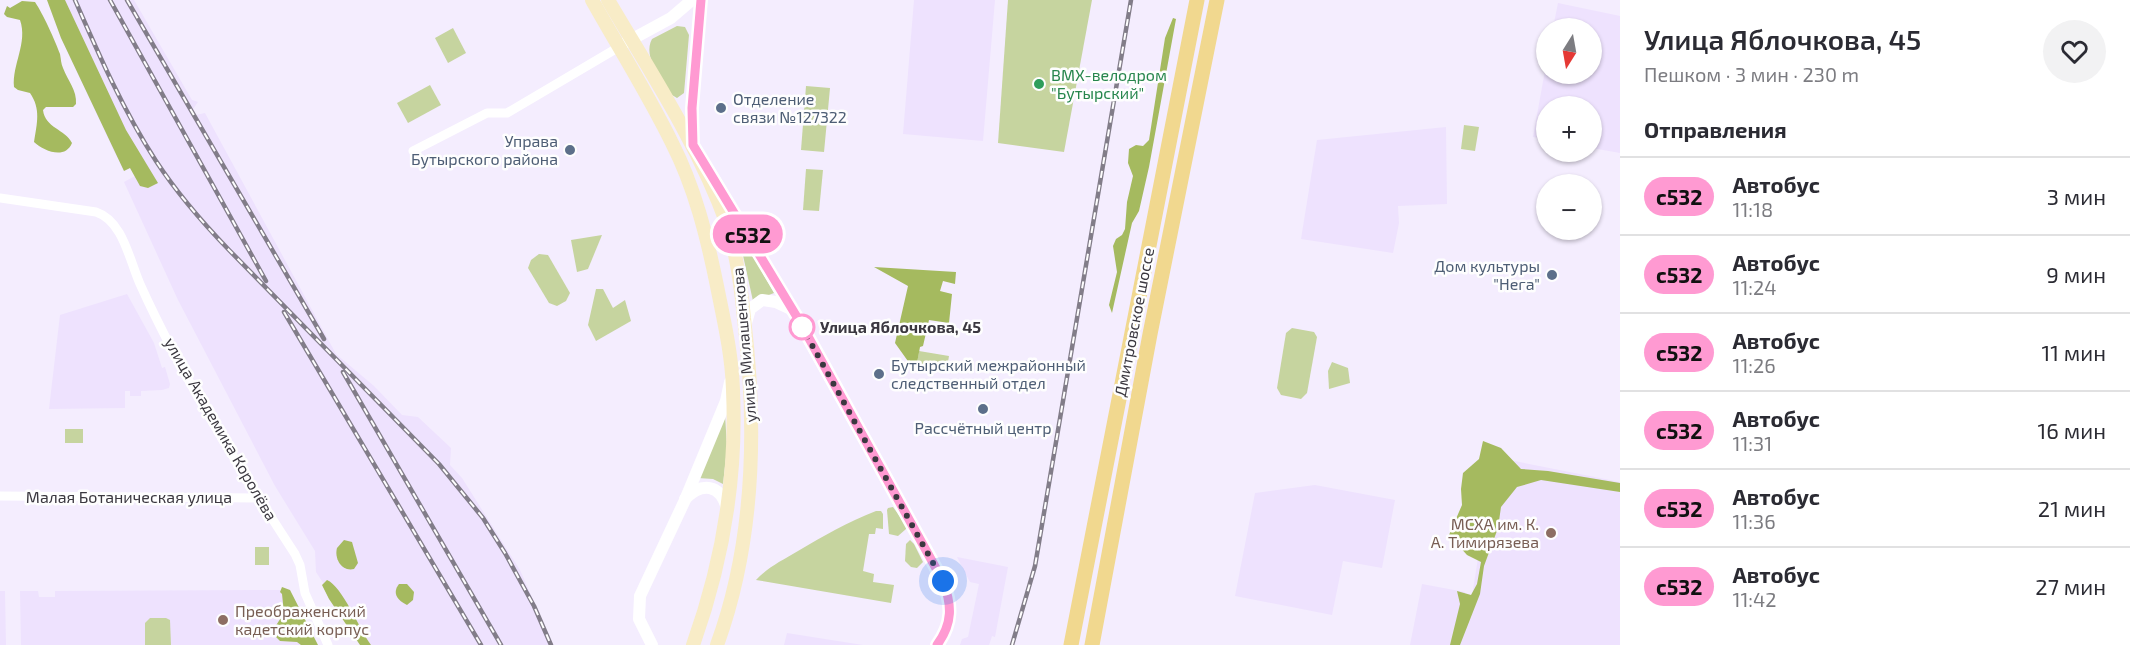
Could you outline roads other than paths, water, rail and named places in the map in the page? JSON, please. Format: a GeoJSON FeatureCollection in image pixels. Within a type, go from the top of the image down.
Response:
{"type":"FeatureCollection","features":[{"type":"Feature","properties":{"kind":"main road","name":"улица Милашенкова"},"geometry":{"type":"LineString","coordinates":[[592,0],[665,130],[684,170],[706,233],[726,329],[731,363],[734,438],[727,508],[713,579],[693,645]]}},
{"type":"Feature","properties":{"kind":"main road","name":"улица Милашенкова"},"geometry":{"type":"LineString","coordinates":[[608,0],[696,151],[728,227],[739,275],[750,380],[752,447],[735,582],[717,645]]}},
{"type":"Feature","properties":{"kind":"main road","name":"Дмитровское шоссе"},"geometry":{"type":"LineString","coordinates":[[1071,645],[1197,0]]}},
{"type":"Feature","properties":{"kind":"main road","name":"Дмитровское шоссе"},"geometry":{"type":"LineString","coordinates":[[1092,645],[1150,334],[1217,0]]}},
{"type":"Feature","properties":{"kind":"street"},"geometry":{"type":"LineString","coordinates":[[413,151],[487,113],[507,113],[671,18],[692,0]]}},
{"type":"Feature","properties":{"kind":"street"},"geometry":{"type":"LineString","coordinates":[[701,0],[692,108],[696,151],[717,182],[792,309],[943,581],[950,608],[946,630],[938,645]]}},
{"type":"Feature","properties":{"kind":"street"},"geometry":{"type":"LineString","coordinates":[[671,18],[683,16],[688,18],[698,33]]}},
{"type":"Feature","properties":{"kind":"street"},"geometry":{"type":"LineString","coordinates":[[665,130],[681,123],[692,108]]}},
{"type":"Feature","properties":{"kind":"street","name":"улица Академика Королёва"},"geometry":{"type":"LineString","coordinates":[[0,198],[96,212],[106,215],[115,224],[140,284],[182,365],[258,498],[296,554],[307,599],[328,645]]}},
{"type":"Feature","properties":{"kind":"street"},"geometry":{"type":"LineString","coordinates":[[745,327],[750,309],[762,300],[776,302],[792,309]]}},
{"type":"Feature","properties":{"kind":"street"},"geometry":{"type":"LineString","coordinates":[[652,645],[639,619],[639,602],[726,401],[731,363]]}},
{"type":"Feature","properties":{"kind":"street"},"geometry":{"type":"LineString","coordinates":[[684,500],[692,492],[702,488],[711,488],[718,491],[724,498],[727,508]]}},
{"type":"Feature","properties":{"kind":"street","name":"Малая Ботаническая улица"},"geometry":{"type":"LineString","coordinates":[[0,496],[258,498]]}},
{"type":"Feature","properties":{"kind":"railway"},"geometry":{"type":"LineString","coordinates":[[75,0],[122,102],[144,142],[172,184],[229,250],[439,464],[483,518],[505,553],[534,606],[551,645]]}},
{"type":"Feature","properties":{"kind":"railway"},"geometry":{"type":"LineString","coordinates":[[110,0],[266,281]]}},
{"type":"Feature","properties":{"kind":"railway"},"geometry":{"type":"LineString","coordinates":[[127,0],[324,339]]}},
{"type":"Feature","properties":{"kind":"railway"},"geometry":{"type":"LineString","coordinates":[[1012,645],[1035,566],[1131,0]]}},
{"type":"Feature","properties":{"kind":"railway"},"geometry":{"type":"LineString","coordinates":[[284,312],[481,645]]}},
{"type":"Feature","properties":{"kind":"railway"},"geometry":{"type":"LineString","coordinates":[[343,372],[501,645]]}},
{"type":"Feature","properties":{"kind":"place","name":"BMX-велодром \"Бутырский\""},"geometry":{"type":"Point","coordinates":[1039,84]}},
{"type":"Feature","properties":{"kind":"place","name":"Отделение связи №127322"},"geometry":{"type":"Point","coordinates":[721,108]}},
{"type":"Feature","properties":{"kind":"place","name":"Управа Бутырского района"},"geometry":{"type":"Point","coordinates":[570,150]}},
{"type":"Feature","properties":{"kind":"place","name":"Дом культуры \"Нега\""},"geometry":{"type":"Point","coordinates":[1552,275]}},
{"type":"Feature","properties":{"kind":"place","name":"Улица Яблочкова, 45"},"geometry":{"type":"Point","coordinates":[802,327]}},
{"type":"Feature","properties":{"kind":"place","name":"Бутырский межрайонный следственный отдел"},"geometry":{"type":"Point","coordinates":[879,374]}},
{"type":"Feature","properties":{"kind":"place","name":"Рассчётный центр"},"geometry":{"type":"Point","coordinates":[983,409]}},
{"type":"Feature","properties":{"kind":"place","name":"МСХА им. К. А. Тимирязева"},"geometry":{"type":"Point","coordinates":[1551,533]}},
{"type":"Feature","properties":{"kind":"place","name":"Преображенский кадетский корпус"},"geometry":{"type":"Point","coordinates":[223,620]}}]}
